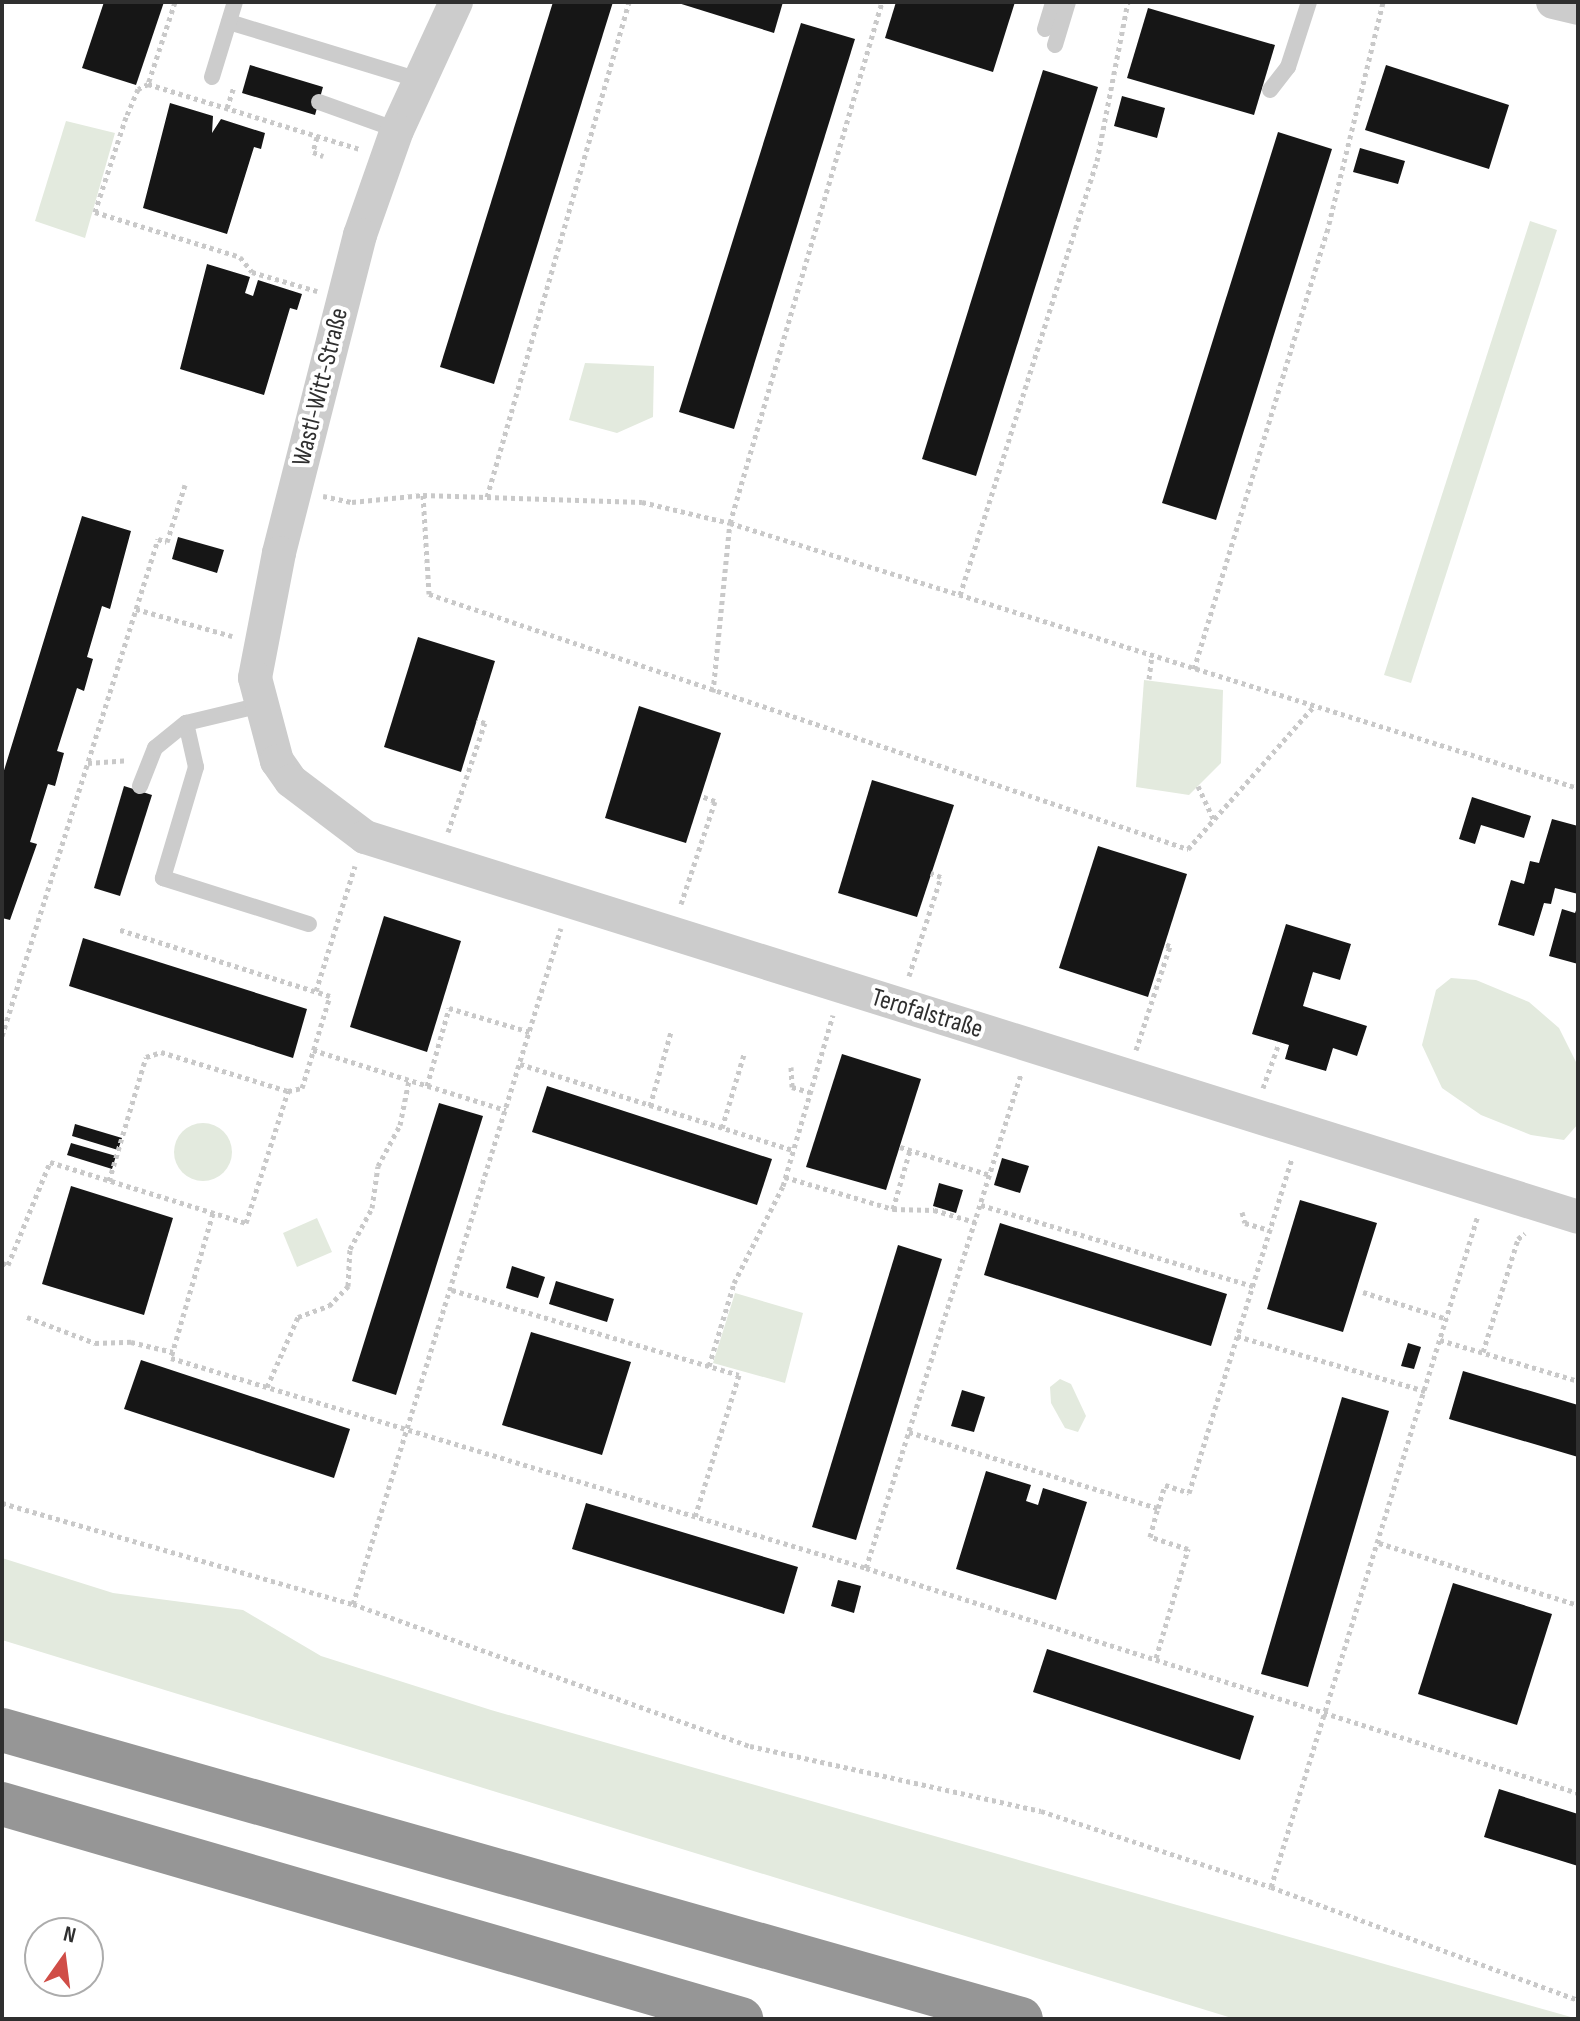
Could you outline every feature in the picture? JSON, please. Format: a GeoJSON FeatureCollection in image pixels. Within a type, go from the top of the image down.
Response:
{"type":"FeatureCollection","features":[{"type":"Feature","properties":{"kind":"highway"},"geometry":{"type":"LineString","coordinates":[[2,1730],[1021,2019]]}},
{"type":"Feature","properties":{"kind":"highway"},"geometry":{"type":"LineString","coordinates":[[2,1804],[741,2019]]}},
{"type":"Feature","properties":{"kind":"street","name":"Wastl-Witt-Straße"},"geometry":{"type":"LineString","coordinates":[[291,781],[277,761],[255,678],[295,490],[344,299],[397,130],[456,2]]}},
{"type":"Feature","properties":{"kind":"street"},"geometry":{"type":"LineString","coordinates":[[1553,2],[1578,8]]}},
{"type":"Feature","properties":{"kind":"street","name":"Terofalstraße"},"geometry":{"type":"LineString","coordinates":[[291,781],[365,837],[1578,1217]]}},
{"type":"Feature","properties":{"kind":"lane"},"geometry":{"type":"LineString","coordinates":[[212,77],[235,2]]}},
{"type":"Feature","properties":{"kind":"lane"},"geometry":{"type":"LineString","coordinates":[[1045,29],[1053,2]]}},
{"type":"Feature","properties":{"kind":"lane"},"geometry":{"type":"LineString","coordinates":[[1055,45],[1068,2]]}},
{"type":"Feature","properties":{"kind":"lane"},"geometry":{"type":"LineString","coordinates":[[1270,90],[1288,67],[1309,2]]}},
{"type":"Feature","properties":{"kind":"lane"},"geometry":{"type":"LineString","coordinates":[[229,22],[419,80]]}},
{"type":"Feature","properties":{"kind":"lane"},"geometry":{"type":"LineString","coordinates":[[319,102],[397,130]]}},
{"type":"Feature","properties":{"kind":"lane"},"geometry":{"type":"LineString","coordinates":[[140,786],[151,758],[186,723],[261,705]]}},
{"type":"Feature","properties":{"kind":"lane"},"geometry":{"type":"LineString","coordinates":[[186,723],[196,767],[163,878],[309,924]]}},
{"type":"Feature","properties":{"kind":"path"},"geometry":{"type":"LineString","coordinates":[[148,84],[175,2]]}},
{"type":"Feature","properties":{"kind":"path"},"geometry":{"type":"LineString","coordinates":[[487,497],[629,2]]}},
{"type":"Feature","properties":{"kind":"path"},"geometry":{"type":"LineString","coordinates":[[713,692],[730,523],[882,2]]}},
{"type":"Feature","properties":{"kind":"path"},"geometry":{"type":"LineString","coordinates":[[960,595],[1097,161],[1128,2]]}},
{"type":"Feature","properties":{"kind":"path"},"geometry":{"type":"LineString","coordinates":[[1194,669],[1327,232],[1383,2]]}},
{"type":"Feature","properties":{"kind":"path"},"geometry":{"type":"LineString","coordinates":[[344,299],[252,272],[240,257],[95,212],[138,89],[148,84],[359,149]]}},
{"type":"Feature","properties":{"kind":"path"},"geometry":{"type":"LineString","coordinates":[[317,137],[313,152],[323,156]]}},
{"type":"Feature","properties":{"kind":"path"},"geometry":{"type":"LineString","coordinates":[[2,1036],[158,539],[167,542],[185,485]]}},
{"type":"Feature","properties":{"kind":"path"},"geometry":{"type":"LineString","coordinates":[[295,490],[352,502],[423,495],[642,502],[730,523],[1578,788]]}},
{"type":"Feature","properties":{"kind":"path"},"geometry":{"type":"LineString","coordinates":[[423,495],[429,594],[713,692],[1188,849],[1314,706]]}},
{"type":"Feature","properties":{"kind":"path"},"geometry":{"type":"LineString","coordinates":[[136,609],[232,636]]}},
{"type":"Feature","properties":{"kind":"path"},"geometry":{"type":"LineString","coordinates":[[1149,679],[1152,656]]}},
{"type":"Feature","properties":{"kind":"path"},"geometry":{"type":"LineString","coordinates":[[439,861],[485,723],[477,720]]}},
{"type":"Feature","properties":{"kind":"path"},"geometry":{"type":"LineString","coordinates":[[88,763],[151,758]]}},
{"type":"Feature","properties":{"kind":"path"},"geometry":{"type":"LineString","coordinates":[[1198,786],[1214,820]]}},
{"type":"Feature","properties":{"kind":"path"},"geometry":{"type":"LineString","coordinates":[[672,934],[715,801],[701,796]]}},
{"type":"Feature","properties":{"kind":"path"},"geometry":{"type":"LineString","coordinates":[[316,991],[365,837]]}},
{"type":"Feature","properties":{"kind":"path"},"geometry":{"type":"LineString","coordinates":[[899,1005],[941,877],[931,873]]}},
{"type":"Feature","properties":{"kind":"path"},"geometry":{"type":"LineString","coordinates":[[353,1604],[409,1431],[569,901]]}},
{"type":"Feature","properties":{"kind":"path"},"geometry":{"type":"LineString","coordinates":[[109,1181],[146,1057],[161,1052],[288,1091],[302,1088],[330,996],[118,929]]}},
{"type":"Feature","properties":{"kind":"path"},"geometry":{"type":"LineString","coordinates":[[1128,1076],[1170,946],[1165,944]]}},
{"type":"Feature","properties":{"kind":"path"},"geometry":{"type":"LineString","coordinates":[[427,1086],[449,1008],[530,1032]]}},
{"type":"Feature","properties":{"kind":"path"},"geometry":{"type":"LineString","coordinates":[[709,1366],[734,1283],[785,1177],[833,1015]]}},
{"type":"Feature","properties":{"kind":"path"},"geometry":{"type":"LineString","coordinates":[[650,1106],[671,1032]]}},
{"type":"Feature","properties":{"kind":"path"},"geometry":{"type":"LineString","coordinates":[[1254,1116],[1279,1043]]}},
{"type":"Feature","properties":{"kind":"path"},"geometry":{"type":"LineString","coordinates":[[866,1568],[1030,1046]]}},
{"type":"Feature","properties":{"kind":"path"},"geometry":{"type":"LineString","coordinates":[[313,1050],[506,1110]]}},
{"type":"Feature","properties":{"kind":"path"},"geometry":{"type":"LineString","coordinates":[[722,1128],[744,1054]]}},
{"type":"Feature","properties":{"kind":"path"},"geometry":{"type":"LineString","coordinates":[[520,1064],[793,1150]]}},
{"type":"Feature","properties":{"kind":"path"},"geometry":{"type":"LineString","coordinates":[[791,1067],[792,1087],[810,1092]]}},
{"type":"Feature","properties":{"kind":"path"},"geometry":{"type":"LineString","coordinates":[[267,1387],[298,1317],[329,1306],[348,1286],[350,1249],[372,1208],[378,1166],[400,1125],[409,1080]]}},
{"type":"Feature","properties":{"kind":"path"},"geometry":{"type":"LineString","coordinates":[[2,1263],[8,1265],[50,1162],[246,1223],[288,1091]]}},
{"type":"Feature","properties":{"kind":"path"},"geometry":{"type":"LineString","coordinates":[[900,1147],[990,1175]]}},
{"type":"Feature","properties":{"kind":"path"},"geometry":{"type":"LineString","coordinates":[[893,1209],[910,1150]]}},
{"type":"Feature","properties":{"kind":"path"},"geometry":{"type":"LineString","coordinates":[[1156,1658],[1188,1549],[1150,1537],[1165,1485],[1189,1493],[1292,1159]]}},
{"type":"Feature","properties":{"kind":"path"},"geometry":{"type":"LineString","coordinates":[[785,1177],[893,1209],[934,1210],[975,1222]]}},
{"type":"Feature","properties":{"kind":"path"},"geometry":{"type":"LineString","coordinates":[[1271,1887],[1486,1189]]}},
{"type":"Feature","properties":{"kind":"path"},"geometry":{"type":"LineString","coordinates":[[981,1205],[1253,1286]]}},
{"type":"Feature","properties":{"kind":"path"},"geometry":{"type":"LineString","coordinates":[[1242,1212],[1245,1223],[1270,1230]]}},
{"type":"Feature","properties":{"kind":"path"},"geometry":{"type":"LineString","coordinates":[[213,1213],[171,1358],[866,1568],[1327,1711],[1578,1793]]}},
{"type":"Feature","properties":{"kind":"path"},"geometry":{"type":"LineString","coordinates":[[1483,1352],[1518,1239],[1526,1232]]}},
{"type":"Feature","properties":{"kind":"path"},"geometry":{"type":"LineString","coordinates":[[452,1290],[739,1375],[695,1517]]}},
{"type":"Feature","properties":{"kind":"path"},"geometry":{"type":"LineString","coordinates":[[1363,1292],[1447,1319]]}},
{"type":"Feature","properties":{"kind":"path"},"geometry":{"type":"LineString","coordinates":[[27,1317],[95,1343],[131,1342],[173,1352]]}},
{"type":"Feature","properties":{"kind":"path"},"geometry":{"type":"LineString","coordinates":[[1237,1336],[1425,1391]]}},
{"type":"Feature","properties":{"kind":"path"},"geometry":{"type":"LineString","coordinates":[[1440,1340],[1578,1381]]}},
{"type":"Feature","properties":{"kind":"path"},"geometry":{"type":"LineString","coordinates":[[909,1432],[1158,1508]]}},
{"type":"Feature","properties":{"kind":"path"},"geometry":{"type":"LineString","coordinates":[[2,1503],[353,1604],[750,1746],[1041,1811],[1271,1887],[1578,2000]]}},
{"type":"Feature","properties":{"kind":"path"},"geometry":{"type":"LineString","coordinates":[[1379,1543],[1578,1605]]}},
{"type":"Feature","properties":{"kind":"shaded area"},"geometry":{"type":"Polygon","coordinates":[[[66,121],[115,133],[85,238],[35,221],[66,121]]]}},
{"type":"Feature","properties":{"kind":"shaded area"},"geometry":{"type":"Polygon","coordinates":[[[1530,221],[1557,230],[1411,683],[1384,675],[1530,221]]]}},
{"type":"Feature","properties":{"kind":"shaded area"},"geometry":{"type":"Polygon","coordinates":[[[585,363],[654,366],[653,417],[617,433],[569,420],[585,363]]]}},
{"type":"Feature","properties":{"kind":"shaded area"},"geometry":{"type":"Polygon","coordinates":[[[1144,680],[1223,690],[1221,763],[1189,795],[1136,787],[1144,680]]]}},
{"type":"Feature","properties":{"kind":"shaded area"},"geometry":{"type":"Polygon","coordinates":[[[1451,978],[1476,980],[1529,1002],[1559,1028],[1578,1066],[1578,1124],[1564,1140],[1531,1135],[1481,1115],[1442,1088],[1422,1045],[1436,990],[1451,978]]]}},
{"type":"Feature","properties":{"kind":"shaded area"},"geometry":{"type":"Polygon","coordinates":[[[203,1123],[214,1125],[223,1132],[230,1141],[230,1163],[223,1172],[214,1179],[203,1181],[192,1179],[183,1172],[176,1163],[174,1152],[176,1141],[183,1132],[192,1125],[203,1123]]]}},
{"type":"Feature","properties":{"kind":"shaded area"},"geometry":{"type":"Polygon","coordinates":[[[317,1218],[332,1252],[297,1267],[283,1233],[317,1218]]]}},
{"type":"Feature","properties":{"kind":"shaded area"},"geometry":{"type":"Polygon","coordinates":[[[735,1293],[803,1313],[785,1383],[713,1363],[735,1293]]]}},
{"type":"Feature","properties":{"kind":"shaded area"},"geometry":{"type":"Polygon","coordinates":[[[1060,1379],[1071,1384],[1086,1416],[1078,1432],[1065,1428],[1051,1403],[1050,1387],[1060,1379]]]}},
{"type":"Feature","properties":{"kind":"shaded area"},"geometry":{"type":"Polygon","coordinates":[[[2,1558],[113,1593],[243,1610],[321,1656],[491,1710],[1578,2019],[1235,2019],[2,1640],[2,1558]]]}},
{"type":"Feature","properties":{"kind":"building"},"geometry":{"type":"Polygon","coordinates":[[[104,2],[164,2],[136,85],[82,68],[104,2]]]}},
{"type":"Feature","properties":{"kind":"building"},"geometry":{"type":"Polygon","coordinates":[[[553,2],[613,2],[494,384],[440,367],[553,2]]]}},
{"type":"Feature","properties":{"kind":"building"},"geometry":{"type":"Polygon","coordinates":[[[675,2],[783,2],[774,33],[675,2]]]}},
{"type":"Feature","properties":{"kind":"building"},"geometry":{"type":"Polygon","coordinates":[[[896,2],[1015,2],[993,72],[885,38],[896,2]]]}},
{"type":"Feature","properties":{"kind":"building"},"geometry":{"type":"Polygon","coordinates":[[[1148,8],[1275,45],[1254,115],[1127,78],[1148,8]]]}},
{"type":"Feature","properties":{"kind":"building"},"geometry":{"type":"Polygon","coordinates":[[[801,23],[855,39],[734,429],[679,412],[801,23]]]}},
{"type":"Feature","properties":{"kind":"building"},"geometry":{"type":"Polygon","coordinates":[[[250,65],[323,87],[315,115],[242,93],[250,65]]]}},
{"type":"Feature","properties":{"kind":"building"},"geometry":{"type":"Polygon","coordinates":[[[1386,65],[1509,105],[1489,169],[1365,130],[1386,65]]]}},
{"type":"Feature","properties":{"kind":"building"},"geometry":{"type":"Polygon","coordinates":[[[1043,70],[1098,87],[976,476],[922,459],[1043,70]]]}},
{"type":"Feature","properties":{"kind":"building"},"geometry":{"type":"Polygon","coordinates":[[[1122,96],[1165,108],[1157,138],[1114,126],[1122,96]]]}},
{"type":"Feature","properties":{"kind":"building"},"geometry":{"type":"Polygon","coordinates":[[[170,103],[213,116],[212,133],[221,119],[265,133],[261,149],[254,147],[227,234],[143,208],[170,103]]]}},
{"type":"Feature","properties":{"kind":"building"},"geometry":{"type":"Polygon","coordinates":[[[1278,132],[1332,149],[1216,520],[1162,503],[1278,132]]]}},
{"type":"Feature","properties":{"kind":"building"},"geometry":{"type":"Polygon","coordinates":[[[1360,148],[1405,161],[1398,184],[1353,172],[1360,148]]]}},
{"type":"Feature","properties":{"kind":"building"},"geometry":{"type":"Polygon","coordinates":[[[207,264],[250,277],[245,293],[253,296],[258,280],[302,294],[297,310],[290,308],[264,395],[180,369],[207,264]]]}},
{"type":"Feature","properties":{"kind":"building"},"geometry":{"type":"Polygon","coordinates":[[[82,516],[131,531],[110,609],[102,606],[87,657],[93,659],[84,691],[77,688],[57,751],[64,753],[55,786],[48,784],[30,842],[37,844],[10,920],[2,918],[2,777],[82,516]]]}},
{"type":"Feature","properties":{"kind":"building"},"geometry":{"type":"Polygon","coordinates":[[[178,537],[224,550],[217,573],[172,559],[178,537]]]}},
{"type":"Feature","properties":{"kind":"building"},"geometry":{"type":"Polygon","coordinates":[[[418,637],[495,661],[461,772],[384,747],[418,637]]]}},
{"type":"Feature","properties":{"kind":"building"},"geometry":{"type":"Polygon","coordinates":[[[639,706],[721,733],[686,843],[605,818],[639,706]]]}},
{"type":"Feature","properties":{"kind":"building"},"geometry":{"type":"Polygon","coordinates":[[[872,780],[954,805],[917,917],[838,893],[872,780]]]}},
{"type":"Feature","properties":{"kind":"building"},"geometry":{"type":"Polygon","coordinates":[[[124,786],[152,795],[120,896],[94,888],[124,786]]]}},
{"type":"Feature","properties":{"kind":"building"},"geometry":{"type":"Polygon","coordinates":[[[1472,797],[1531,816],[1524,838],[1481,825],[1475,844],[1459,839],[1472,797]]]}},
{"type":"Feature","properties":{"kind":"building"},"geometry":{"type":"Polygon","coordinates":[[[1552,819],[1578,826],[1578,894],[1555,888],[1551,904],[1544,903],[1534,936],[1498,925],[1511,880],[1524,884],[1530,861],[1539,863],[1552,819]]]}},
{"type":"Feature","properties":{"kind":"building"},"geometry":{"type":"Polygon","coordinates":[[[1098,846],[1187,874],[1148,997],[1059,968],[1098,846]]]}},
{"type":"Feature","properties":{"kind":"building"},"geometry":{"type":"Polygon","coordinates":[[[1578,905],[1578,964],[1549,956],[1562,909],[1575,913],[1578,905]]]}},
{"type":"Feature","properties":{"kind":"building"},"geometry":{"type":"Polygon","coordinates":[[[384,916],[461,941],[427,1052],[350,1027],[384,916]]]}},
{"type":"Feature","properties":{"kind":"building"},"geometry":{"type":"Polygon","coordinates":[[[1286,924],[1351,944],[1340,980],[1313,972],[1303,1006],[1367,1026],[1357,1056],[1333,1048],[1326,1071],[1285,1059],[1289,1045],[1252,1034],[1286,924]]]}},
{"type":"Feature","properties":{"kind":"building"},"geometry":{"type":"Polygon","coordinates":[[[83,938],[307,1009],[293,1058],[69,986],[83,938]]]}},
{"type":"Feature","properties":{"kind":"building"},"geometry":{"type":"Polygon","coordinates":[[[842,1054],[921,1079],[886,1190],[806,1167],[842,1054]]]}},
{"type":"Feature","properties":{"kind":"building"},"geometry":{"type":"Polygon","coordinates":[[[547,1086],[772,1159],[757,1205],[532,1132],[547,1086]]]}},
{"type":"Feature","properties":{"kind":"building"},"geometry":{"type":"Polygon","coordinates":[[[439,1103],[483,1116],[396,1395],[352,1381],[439,1103]]]}},
{"type":"Feature","properties":{"kind":"building"},"geometry":{"type":"Polygon","coordinates":[[[75,1124],[122,1138],[118,1150],[72,1136],[75,1124]]]}},
{"type":"Feature","properties":{"kind":"building"},"geometry":{"type":"Polygon","coordinates":[[[71,1143],[116,1156],[112,1169],[67,1155],[71,1143]]]}},
{"type":"Feature","properties":{"kind":"building"},"geometry":{"type":"Polygon","coordinates":[[[1002,1158],[1029,1166],[1020,1193],[994,1185],[1002,1158]]]}},
{"type":"Feature","properties":{"kind":"building"},"geometry":{"type":"Polygon","coordinates":[[[939,1183],[963,1190],[956,1213],[933,1206],[939,1183]]]}},
{"type":"Feature","properties":{"kind":"building"},"geometry":{"type":"Polygon","coordinates":[[[71,1186],[173,1218],[144,1315],[42,1284],[71,1186]]]}},
{"type":"Feature","properties":{"kind":"building"},"geometry":{"type":"Polygon","coordinates":[[[1300,1200],[1377,1223],[1343,1332],[1267,1309],[1300,1200]]]}},
{"type":"Feature","properties":{"kind":"building"},"geometry":{"type":"Polygon","coordinates":[[[1000,1223],[1227,1294],[1211,1346],[984,1275],[1000,1223]]]}},
{"type":"Feature","properties":{"kind":"building"},"geometry":{"type":"Polygon","coordinates":[[[898,1245],[942,1259],[856,1540],[812,1527],[898,1245]]]}},
{"type":"Feature","properties":{"kind":"building"},"geometry":{"type":"Polygon","coordinates":[[[512,1266],[545,1277],[538,1298],[506,1288],[512,1266]]]}},
{"type":"Feature","properties":{"kind":"building"},"geometry":{"type":"Polygon","coordinates":[[[556,1281],[614,1299],[607,1322],[549,1304],[556,1281]]]}},
{"type":"Feature","properties":{"kind":"building"},"geometry":{"type":"Polygon","coordinates":[[[531,1332],[631,1362],[602,1455],[502,1425],[531,1332]]]}},
{"type":"Feature","properties":{"kind":"building"},"geometry":{"type":"Polygon","coordinates":[[[1408,1343],[1421,1347],[1414,1369],[1401,1366],[1408,1343]]]}},
{"type":"Feature","properties":{"kind":"building"},"geometry":{"type":"Polygon","coordinates":[[[141,1360],[350,1429],[334,1478],[124,1409],[141,1360]]]}},
{"type":"Feature","properties":{"kind":"building"},"geometry":{"type":"Polygon","coordinates":[[[1463,1371],[1578,1405],[1578,1457],[1449,1419],[1463,1371]]]}},
{"type":"Feature","properties":{"kind":"building"},"geometry":{"type":"Polygon","coordinates":[[[962,1390],[985,1397],[974,1432],[951,1426],[962,1390]]]}},
{"type":"Feature","properties":{"kind":"building"},"geometry":{"type":"Polygon","coordinates":[[[1342,1397],[1389,1411],[1308,1687],[1261,1674],[1342,1397]]]}},
{"type":"Feature","properties":{"kind":"building"},"geometry":{"type":"Polygon","coordinates":[[[986,1471],[1031,1485],[1026,1501],[1038,1505],[1043,1488],[1087,1502],[1056,1600],[956,1569],[986,1471]]]}},
{"type":"Feature","properties":{"kind":"building"},"geometry":{"type":"Polygon","coordinates":[[[586,1503],[798,1567],[784,1614],[572,1549],[586,1503]]]}},
{"type":"Feature","properties":{"kind":"building"},"geometry":{"type":"Polygon","coordinates":[[[838,1580],[861,1586],[854,1613],[831,1606],[838,1580]]]}},
{"type":"Feature","properties":{"kind":"building"},"geometry":{"type":"Polygon","coordinates":[[[1453,1583],[1552,1614],[1517,1725],[1418,1694],[1453,1583]]]}},
{"type":"Feature","properties":{"kind":"building"},"geometry":{"type":"Polygon","coordinates":[[[1047,1649],[1254,1716],[1240,1760],[1033,1692],[1047,1649]]]}},
{"type":"Feature","properties":{"kind":"building"},"geometry":{"type":"Polygon","coordinates":[[[1499,1789],[1578,1814],[1578,1866],[1484,1837],[1499,1789]]]}}]}
